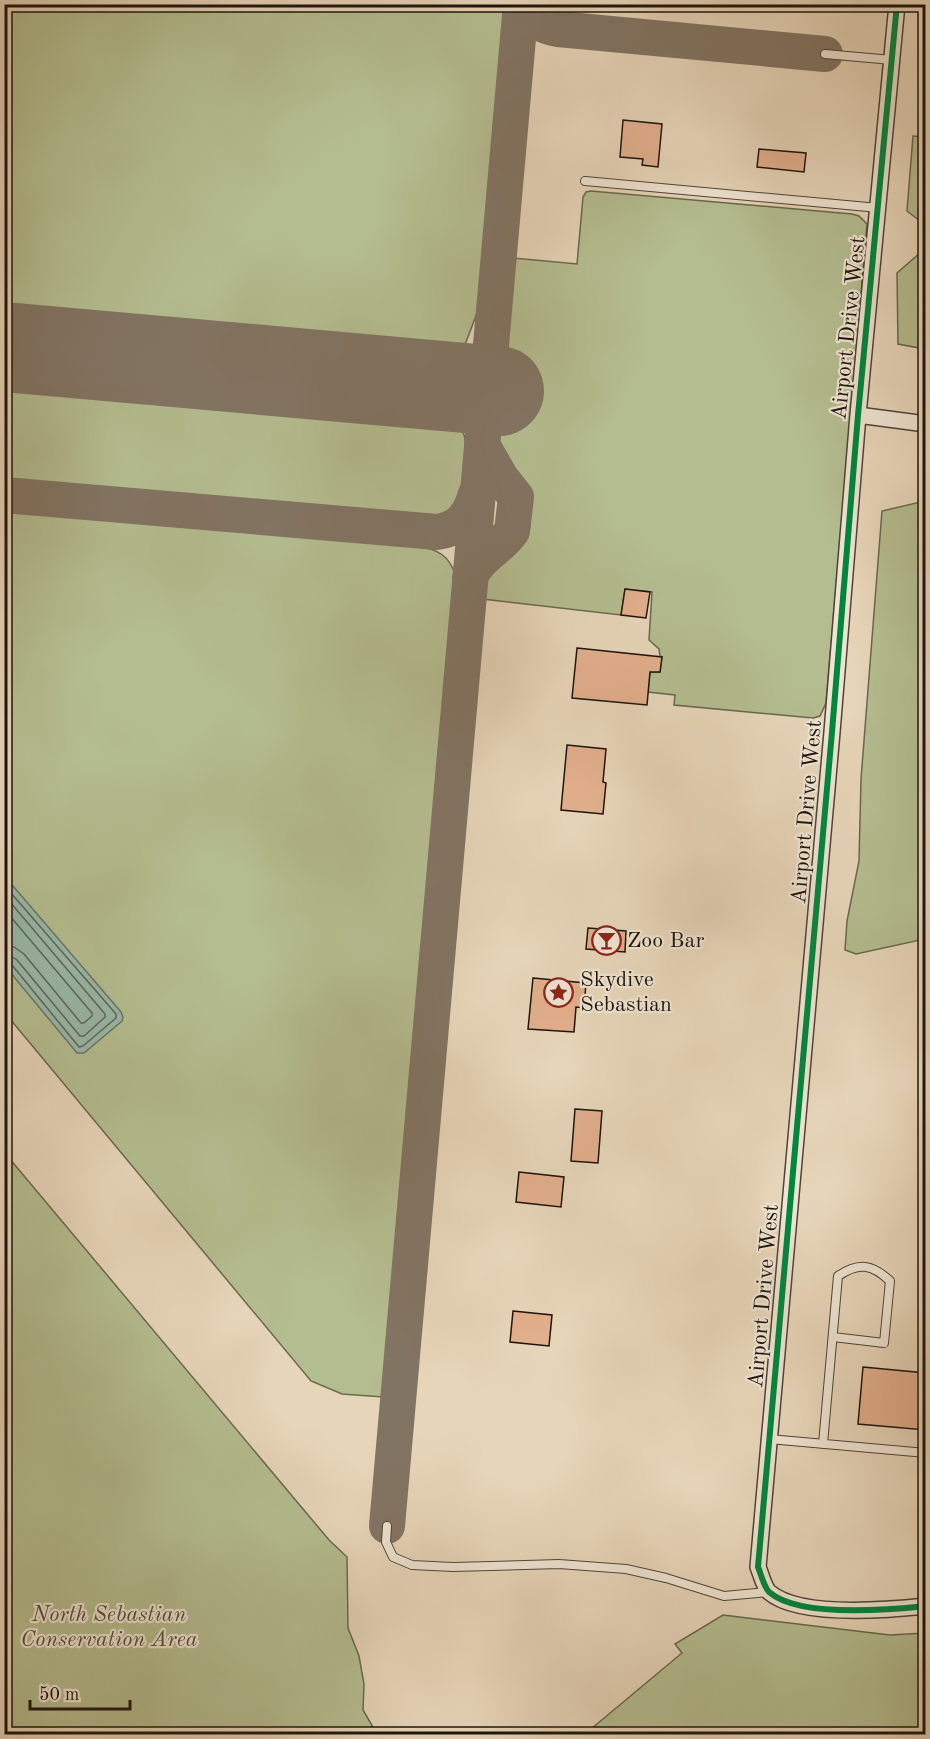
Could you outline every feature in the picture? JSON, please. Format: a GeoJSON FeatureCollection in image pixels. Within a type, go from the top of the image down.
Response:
{"type":"FeatureCollection","features":[{"type":"Feature","properties":{"kind":"street","name":"Airport Drive West"},"geometry":{"type":"LineString","coordinates":[[768,1592],[758,1567],[858,415],[897,4]]}},
{"type":"Feature","properties":{"kind":"street"},"geometry":{"type":"LineString","coordinates":[[858,415],[926,424]]}},
{"type":"Feature","properties":{"kind":"street"},"geometry":{"type":"LineString","coordinates":[[768,1592],[795,1605],[826,1609],[881,1610],[926,1606]]}},
{"type":"Feature","properties":{"kind":"lane"},"geometry":{"type":"LineString","coordinates":[[825,54],[892,60]]}},
{"type":"Feature","properties":{"kind":"lane"},"geometry":{"type":"LineString","coordinates":[[585,182],[879,208]]}},
{"type":"Feature","properties":{"kind":"lane"},"geometry":{"type":"LineString","coordinates":[[823,1444],[838,1276],[852,1267],[877,1269],[890,1281],[884,1343],[833,1337]]}},
{"type":"Feature","properties":{"kind":"lane"},"geometry":{"type":"LineString","coordinates":[[769,1439],[926,1453]]}},
{"type":"Feature","properties":{"kind":"lane"},"geometry":{"type":"LineString","coordinates":[[387,1526],[386,1542],[393,1557],[412,1565],[453,1567],[559,1564],[626,1569],[666,1578],[724,1596],[768,1592]]}},
{"type":"Feature","properties":{"kind":"green space"},"geometry":{"type":"Polygon","coordinates":[[[4,5],[506,5],[480,305],[460,358],[455,361],[5,321],[4,5]]]}},
{"type":"Feature","properties":{"kind":"green space"},"geometry":{"type":"Polygon","coordinates":[[[913,136],[925,137],[925,225],[907,211],[913,136]]]}},
{"type":"Feature","properties":{"kind":"green space"},"geometry":{"type":"Polygon","coordinates":[[[586,192],[852,214],[859,216],[867,224],[826,703],[820,716],[813,718],[674,705],[675,695],[648,692],[650,672],[660,672],[662,657],[659,649],[649,640],[652,592],[625,589],[621,615],[483,599],[488,575],[525,542],[529,533],[532,500],[531,491],[499,447],[498,437],[514,258],[577,264],[583,197],[586,192]]]}},
{"type":"Feature","properties":{"kind":"green space"},"geometry":{"type":"Polygon","coordinates":[[[925,225],[925,349],[898,344],[897,273],[921,252],[925,225]]]}},
{"type":"Feature","properties":{"kind":"green space"},"geometry":{"type":"Polygon","coordinates":[[[4,374],[438,412],[453,419],[463,432],[466,459],[462,492],[456,507],[450,513],[426,519],[5,481],[4,374]]]}},
{"type":"Feature","properties":{"kind":"green space"},"geometry":{"type":"Polygon","coordinates":[[[925,474],[925,939],[856,954],[845,950],[847,921],[859,861],[861,779],[882,511],[921,502],[925,474]]]}},
{"type":"Feature","properties":{"kind":"green space"},"geometry":{"type":"Polygon","coordinates":[[[4,509],[419,547],[442,554],[453,568],[455,574],[383,1397],[342,1394],[311,1381],[5,1013],[4,509]]]}},
{"type":"Feature","properties":{"kind":"green space","name":"North Sebastian Conservation Area"},"geometry":{"type":"Polygon","coordinates":[[[4,1152],[329,1540],[347,1557],[348,1628],[359,1656],[364,1684],[363,1710],[377,1734],[5,1734],[4,1152]]]}},
{"type":"Feature","properties":{"kind":"green space"},"geometry":{"type":"Polygon","coordinates":[[[723,1615],[890,1635],[925,1633],[925,1734],[585,1734],[682,1653],[675,1644],[723,1615]]]}},
{"type":"Feature","properties":{"kind":"water"},"geometry":{"type":"Polygon","coordinates":[[[7,879],[121,1012],[122,1021],[84,1053],[77,1053],[5,966],[4,880],[7,879]]]}},
{"type":"Feature","properties":{"kind":"building"},"geometry":{"type":"Polygon","coordinates":[[[623,120],[662,124],[658,167],[642,165],[643,159],[620,157],[623,120]]]}},
{"type":"Feature","properties":{"kind":"building"},"geometry":{"type":"Polygon","coordinates":[[[759,149],[806,153],[804,172],[757,167],[759,149]]]}},
{"type":"Feature","properties":{"kind":"building"},"geometry":{"type":"Polygon","coordinates":[[[625,589],[650,592],[646,618],[621,615],[625,589]]]}},
{"type":"Feature","properties":{"kind":"building"},"geometry":{"type":"Polygon","coordinates":[[[577,648],[662,657],[660,672],[650,672],[647,705],[572,698],[577,648]]]}},
{"type":"Feature","properties":{"kind":"building"},"geometry":{"type":"Polygon","coordinates":[[[567,745],[606,749],[603,814],[561,810],[567,745]]]}},
{"type":"Feature","properties":{"kind":"building"},"geometry":{"type":"Polygon","coordinates":[[[588,928],[626,931],[625,952],[586,949],[588,928]]]}},
{"type":"Feature","properties":{"kind":"building"},"geometry":{"type":"Polygon","coordinates":[[[533,978],[586,983],[584,1008],[576,1007],[574,1032],[528,1029],[533,978]]]}},
{"type":"Feature","properties":{"kind":"building"},"geometry":{"type":"Polygon","coordinates":[[[575,1109],[602,1111],[598,1163],[571,1161],[575,1109]]]}},
{"type":"Feature","properties":{"kind":"building"},"geometry":{"type":"Polygon","coordinates":[[[519,1172],[564,1177],[561,1207],[516,1202],[519,1172]]]}},
{"type":"Feature","properties":{"kind":"building"},"geometry":{"type":"Polygon","coordinates":[[[513,1311],[552,1315],[549,1346],[510,1342],[513,1311]]]}},
{"type":"Feature","properties":{"kind":"building"},"geometry":{"type":"Polygon","coordinates":[[[863,1367],[926,1373],[926,1430],[858,1424],[863,1367]]]}},
{"type":"Feature","properties":{"kind":"taxiway"},"geometry":{"type":"LineString","coordinates":[[387,1526],[521,4]]}},
{"type":"Feature","properties":{"kind":"taxiway"},"geometry":{"type":"LineString","coordinates":[[524,4],[538,21],[558,29],[825,54]]}},
{"type":"Feature","properties":{"kind":"taxiway"},"geometry":{"type":"LineString","coordinates":[[470,578],[478,564],[512,531],[516,497],[501,478],[482,445]]}},
{"type":"Feature","properties":{"kind":"taxiway"},"geometry":{"type":"LineString","coordinates":[[4,495],[437,532],[452,528],[463,520],[476,494]]}},
{"type":"Feature","properties":{"kind":"runway"},"geometry":{"type":"LineString","coordinates":[[4,347],[499,391]]}},
{"type":"Feature","properties":{"kind":"cycle path"},"geometry":{"type":"LineString","coordinates":[[897,4],[858,415],[758,1567],[769,1592],[801,1606],[844,1610],[926,1606]]}},
{"type":"Feature","properties":{"kind":"place","name":"Zoo Bar"},"geometry":{"type":"Point","coordinates":[606,941]}},
{"type":"Feature","properties":{"kind":"place","name":"Skydive Sebastian"},"geometry":{"type":"Point","coordinates":[559,993]}}]}
